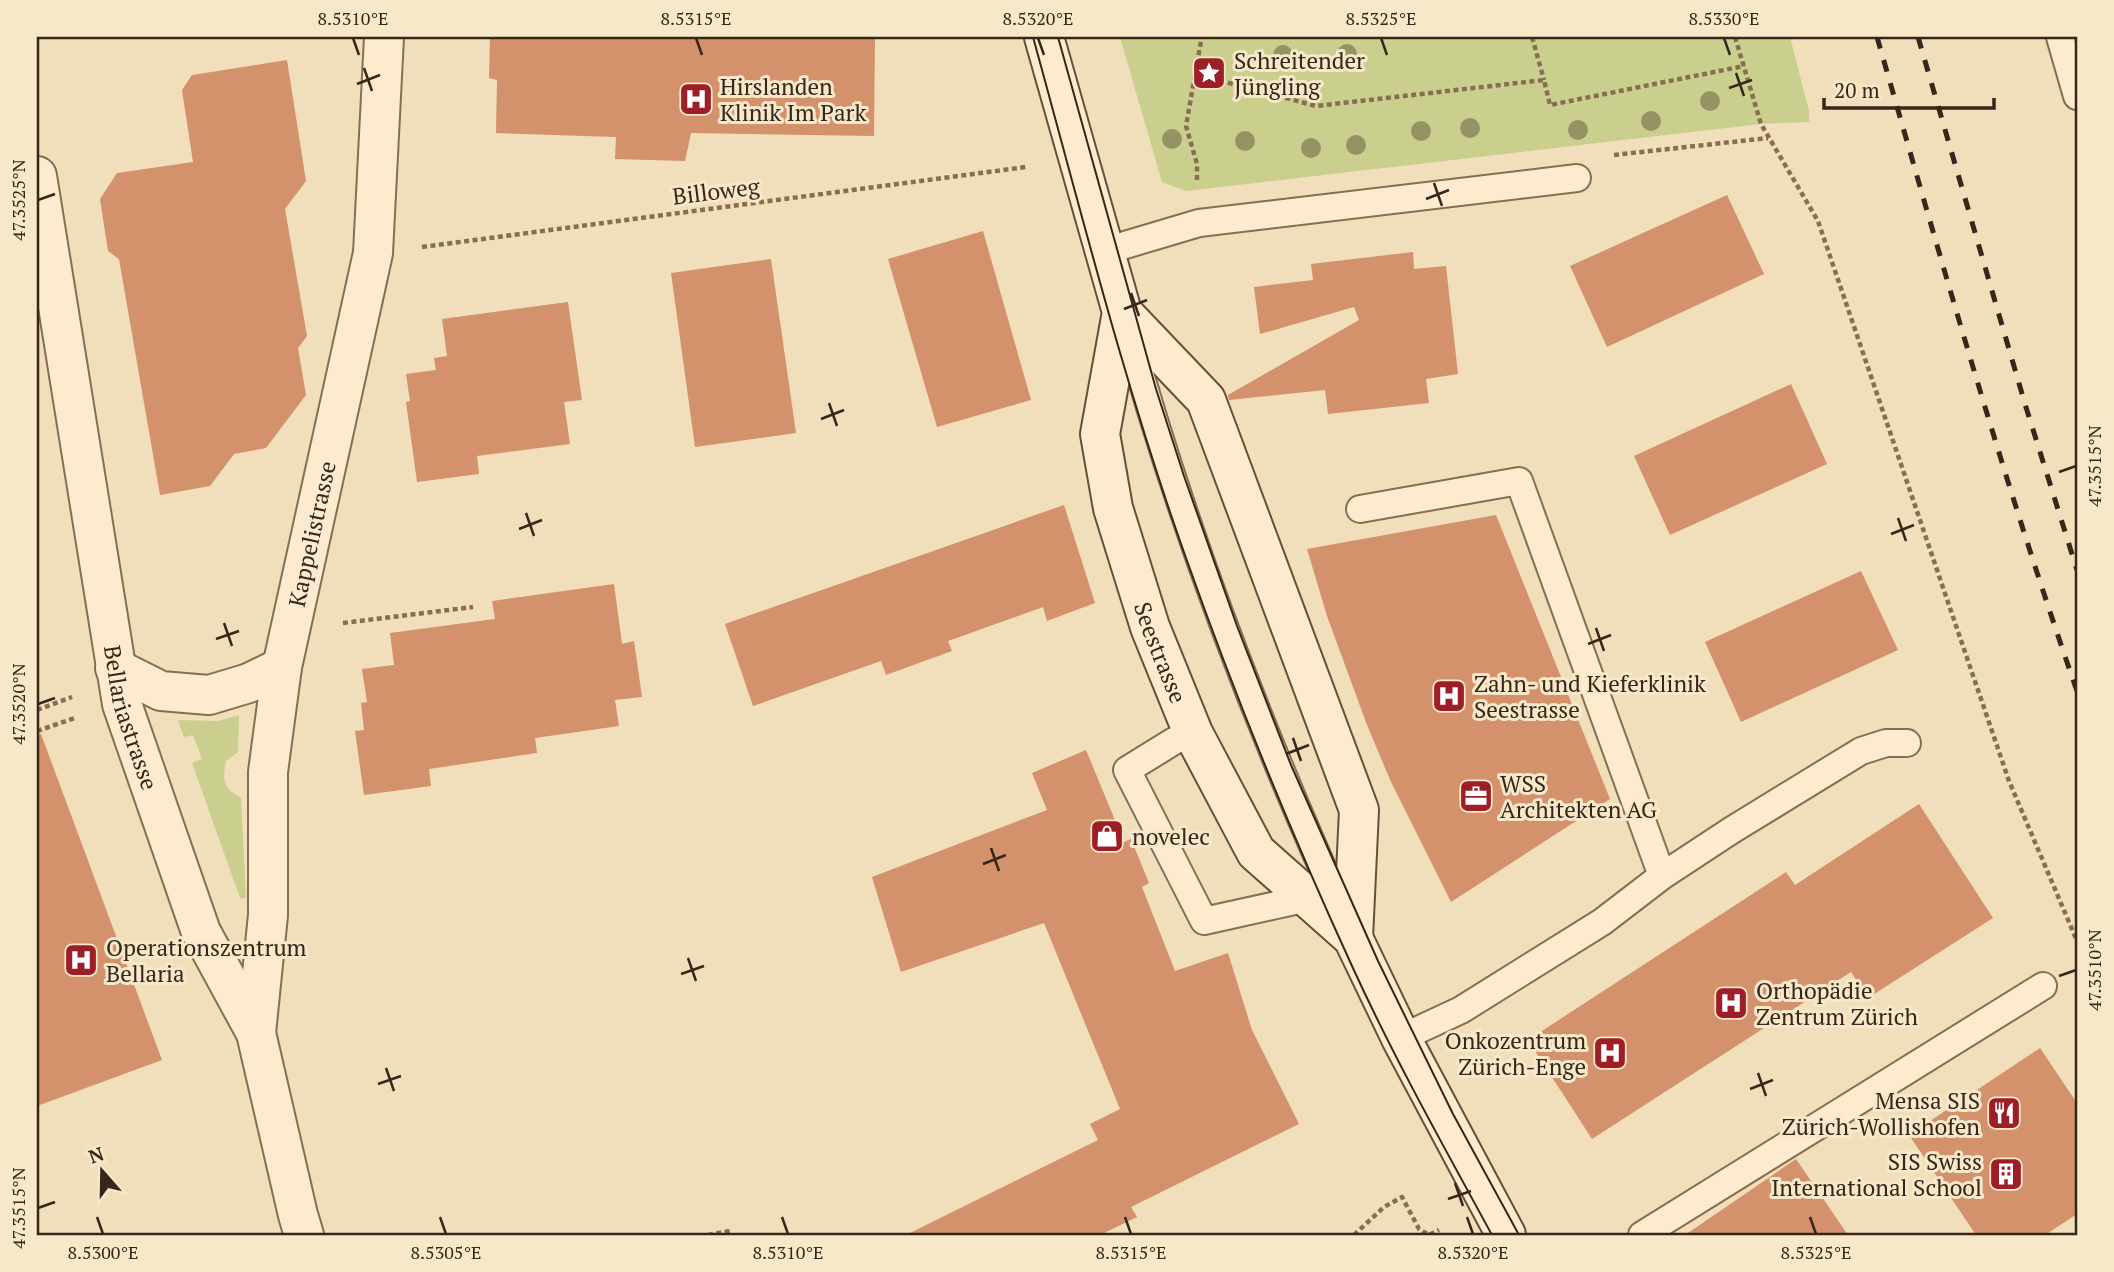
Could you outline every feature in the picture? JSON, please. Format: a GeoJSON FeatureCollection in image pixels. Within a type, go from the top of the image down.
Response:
{"type":"FeatureCollection","features":[{"type":"Feature","properties":{"kind":"street","name":"Kappelistrasse"},"geometry":{"type":"LineString","coordinates":[[256,1033],[268,915],[268,772],[282,667],[373,253],[384,37]]}},
{"type":"Feature","properties":{"kind":"street","name":"Seestrasse"},"geometry":{"type":"LineString","coordinates":[[1044,37],[1122,312],[1100,434],[1113,508],[1150,627],[1193,733],[1256,852],[1353,938],[1401,1038],[1506,1235]]}},
{"type":"Feature","properties":{"kind":"street","name":"Bellariastrasse"},"geometry":{"type":"LineString","coordinates":[[37,176],[122,704],[201,932],[256,1033],[304,1235]]}},
{"type":"Feature","properties":{"kind":"street","name":"Seestrasse"},"geometry":{"type":"LineString","coordinates":[[1122,312],[1206,400],[1359,810],[1353,938]]}},
{"type":"Feature","properties":{"kind":"street"},"geometry":{"type":"LineString","coordinates":[[115,668],[161,691],[209,695],[248,683],[282,667]]}},
{"type":"Feature","properties":{"kind":"lane"},"geometry":{"type":"LineString","coordinates":[[2060,37],[2077,96]]}},
{"type":"Feature","properties":{"kind":"lane"},"geometry":{"type":"LineString","coordinates":[[1105,251],[1199,223],[1577,178]]}},
{"type":"Feature","properties":{"kind":"lane","name":"Seestrasse"},"geometry":{"type":"LineString","coordinates":[[1122,312],[1152,417],[1245,681],[1305,831],[1353,938]]}},
{"type":"Feature","properties":{"kind":"lane"},"geometry":{"type":"LineString","coordinates":[[1360,509],[1519,481],[1662,876]]}},
{"type":"Feature","properties":{"kind":"lane"},"geometry":{"type":"LineString","coordinates":[[1193,733],[1174,741],[1127,770],[1204,921],[1308,898]]}},
{"type":"Feature","properties":{"kind":"lane"},"geometry":{"type":"LineString","coordinates":[[1401,1038],[1461,1010],[1602,922],[1662,876],[1732,830],[1861,751],[1886,743],[1908,743]]}},
{"type":"Feature","properties":{"kind":"lane"},"geometry":{"type":"LineString","coordinates":[[1642,1235],[2043,986]]}},
{"type":"Feature","properties":{"kind":"path"},"geometry":{"type":"LineString","coordinates":[[1199,223],[1196,164],[1186,126],[1200,37]]}},
{"type":"Feature","properties":{"kind":"path"},"geometry":{"type":"LineString","coordinates":[[1532,37],[1550,105],[1744,66]]}},
{"type":"Feature","properties":{"kind":"path"},"geometry":{"type":"LineString","coordinates":[[1735,37],[1761,124],[1818,221],[2010,781],[2077,941]]}},
{"type":"Feature","properties":{"kind":"path"},"geometry":{"type":"LineString","coordinates":[[1195,74],[1316,106],[1544,80]]}},
{"type":"Feature","properties":{"kind":"path"},"geometry":{"type":"LineString","coordinates":[[1577,178],[1594,158],[1768,138]]}},
{"type":"Feature","properties":{"kind":"path","name":"Billoweg"},"geometry":{"type":"LineString","coordinates":[[410,249],[1026,167]]}},
{"type":"Feature","properties":{"kind":"path"},"geometry":{"type":"LineString","coordinates":[[342,624],[472,607]]}},
{"type":"Feature","properties":{"kind":"path"},"geometry":{"type":"LineString","coordinates":[[37,710],[60,702]]}},
{"type":"Feature","properties":{"kind":"path"},"geometry":{"type":"LineString","coordinates":[[37,731],[76,717]]}},
{"type":"Feature","properties":{"kind":"path"},"geometry":{"type":"LineString","coordinates":[[1354,1235],[1384,1207],[1402,1197],[1419,1229],[1429,1235],[1439,1230]]}},
{"type":"Feature","properties":{"kind":"path"},"geometry":{"type":"LineString","coordinates":[[708,1235],[730,1231],[731,1235]]}},
{"type":"Feature","properties":{"kind":"green space"},"geometry":{"type":"Polygon","coordinates":[[[1120,37],[1790,37],[1809,111],[1809,122],[1761,124],[1186,191],[1162,182],[1120,37]]]}},
{"type":"Feature","properties":{"kind":"green space"},"geometry":{"type":"Polygon","coordinates":[[[239,715],[238,752],[226,761],[224,779],[230,791],[241,798],[246,898],[240,898],[192,763],[202,759],[193,735],[184,737],[178,720],[219,721],[239,715]]]}},
{"type":"Feature","properties":{"kind":"building"},"geometry":{"type":"Polygon","coordinates":[[[490,37],[875,37],[874,136],[691,133],[685,161],[615,159],[616,137],[496,133],[497,80],[489,78],[490,37]]]}},
{"type":"Feature","properties":{"kind":"building"},"geometry":{"type":"Polygon","coordinates":[[[287,60],[306,181],[285,209],[307,336],[298,348],[306,395],[266,448],[234,454],[210,486],[160,495],[119,259],[108,251],[100,199],[117,173],[193,162],[182,90],[192,75],[287,60]]]}},
{"type":"Feature","properties":{"kind":"building"},"geometry":{"type":"Polygon","coordinates":[[[1727,195],[1764,274],[1607,347],[1570,266],[1727,195]]]}},
{"type":"Feature","properties":{"kind":"building"},"geometry":{"type":"Polygon","coordinates":[[[983,231],[1031,400],[937,427],[888,259],[983,231]]]}},
{"type":"Feature","properties":{"kind":"building"},"geometry":{"type":"Polygon","coordinates":[[[1413,252],[1414,269],[1446,266],[1458,374],[1426,379],[1429,403],[1328,414],[1325,390],[1229,400],[1228,395],[1359,320],[1354,307],[1260,334],[1254,287],[1313,280],[1311,264],[1413,252]]]}},
{"type":"Feature","properties":{"kind":"building"},"geometry":{"type":"Polygon","coordinates":[[[771,259],[796,433],[695,447],[671,273],[771,259]]]}},
{"type":"Feature","properties":{"kind":"building"},"geometry":{"type":"Polygon","coordinates":[[[568,302],[582,400],[564,402],[570,444],[477,456],[479,474],[417,482],[406,402],[410,401],[406,374],[436,370],[434,358],[447,356],[442,319],[568,302]]]}},
{"type":"Feature","properties":{"kind":"building"},"geometry":{"type":"Polygon","coordinates":[[[1791,384],[1827,464],[1670,535],[1634,456],[1791,384]]]}},
{"type":"Feature","properties":{"kind":"building"},"geometry":{"type":"Polygon","coordinates":[[[1064,505],[1095,603],[1047,621],[1043,607],[948,641],[952,651],[886,675],[881,661],[753,706],[725,624],[1064,505]]]}},
{"type":"Feature","properties":{"kind":"building","name":"Zahn- und Kieferklinik Seestrasse"},"geometry":{"type":"Polygon","coordinates":[[[1496,515],[1610,799],[1451,902],[1391,782],[1367,725],[1327,616],[1307,549],[1496,515]]]}},
{"type":"Feature","properties":{"kind":"building"},"geometry":{"type":"Polygon","coordinates":[[[1861,571],[1898,650],[1741,722],[1705,642],[1861,571]]]}},
{"type":"Feature","properties":{"kind":"building"},"geometry":{"type":"Polygon","coordinates":[[[614,584],[622,644],[634,641],[642,697],[615,700],[619,726],[535,738],[537,753],[429,769],[431,786],[364,795],[355,731],[364,730],[361,703],[367,702],[362,669],[394,665],[390,633],[495,619],[492,601],[614,584]]]}},
{"type":"Feature","properties":{"kind":"building","name":"Operationszentrum Bellaria"},"geometry":{"type":"Polygon","coordinates":[[[41,734],[162,1060],[37,1106],[37,735],[41,734]]]}},
{"type":"Feature","properties":{"kind":"building"},"geometry":{"type":"Polygon","coordinates":[[[1086,750],[1124,842],[1131,839],[1149,883],[1142,887],[1175,971],[1228,953],[1252,1030],[1299,1124],[1131,1207],[1137,1217],[1100,1235],[906,1235],[1098,1140],[1090,1124],[1120,1109],[1044,923],[901,972],[872,877],[1047,810],[1032,773],[1086,750]]]}},
{"type":"Feature","properties":{"kind":"building"},"geometry":{"type":"Polygon","coordinates":[[[1919,804],[1993,918],[1868,998],[1851,972],[1592,1139],[1528,1040],[1786,872],[1795,885],[1919,804]]]}},
{"type":"Feature","properties":{"kind":"building","name":"SIS Swiss International School"},"geometry":{"type":"Polygon","coordinates":[[[2040,1048],[2077,1103],[2077,1214],[2045,1235],[1976,1235],[1909,1135],[2040,1048]]]}},
{"type":"Feature","properties":{"kind":"building"},"geometry":{"type":"Polygon","coordinates":[[[1796,1159],[1848,1235],[1685,1235],[1796,1159]]]}},
{"type":"Feature","properties":{"kind":"tram line"},"geometry":{"type":"LineString","coordinates":[[1033,37],[1143,429],[1224,661],[1307,866],[1352,966],[1402,1068],[1492,1235]]}},
{"type":"Feature","properties":{"kind":"tram line"},"geometry":{"type":"LineString","coordinates":[[1058,37],[1156,389],[1237,626],[1291,765],[1378,961],[1453,1114],[1519,1235]]}},
{"type":"Feature","properties":{"kind":"railway"},"geometry":{"type":"LineString","coordinates":[[1877,37],[1997,447],[2077,691]]}},
{"type":"Feature","properties":{"kind":"railway"},"geometry":{"type":"LineString","coordinates":[[1918,37],[2025,404],[2077,570]]}},
{"type":"Feature","properties":{"kind":"place","name":"Schreitender Jüngling"},"geometry":{"type":"Point","coordinates":[1209,73]}},
{"type":"Feature","properties":{"kind":"place","name":"Hirslanden Klinik Im Park"},"geometry":{"type":"Point","coordinates":[696,99]}},
{"type":"Feature","properties":{"kind":"place","name":"Zahn- und Kieferklinik Seestrasse"},"geometry":{"type":"Point","coordinates":[1449,696]}},
{"type":"Feature","properties":{"kind":"place","name":"WSS Architekten AG"},"geometry":{"type":"Point","coordinates":[1476,796]}},
{"type":"Feature","properties":{"kind":"place","name":"novelec"},"geometry":{"type":"Point","coordinates":[1107,836]}},
{"type":"Feature","properties":{"kind":"place","name":"Operationszentrum Bellaria"},"geometry":{"type":"Point","coordinates":[81,960]}},
{"type":"Feature","properties":{"kind":"place","name":"Orthopädie Zentrum Zürich"},"geometry":{"type":"Point","coordinates":[1731,1003]}},
{"type":"Feature","properties":{"kind":"place","name":"Onkozentrum Zürich-Enge"},"geometry":{"type":"Point","coordinates":[1610,1053]}},
{"type":"Feature","properties":{"kind":"place","name":"Mensa SIS Zürich-Wollishofen"},"geometry":{"type":"Point","coordinates":[2004,1113]}},
{"type":"Feature","properties":{"kind":"place","name":"SIS Swiss International School"},"geometry":{"type":"Point","coordinates":[2006,1174]}}]}
